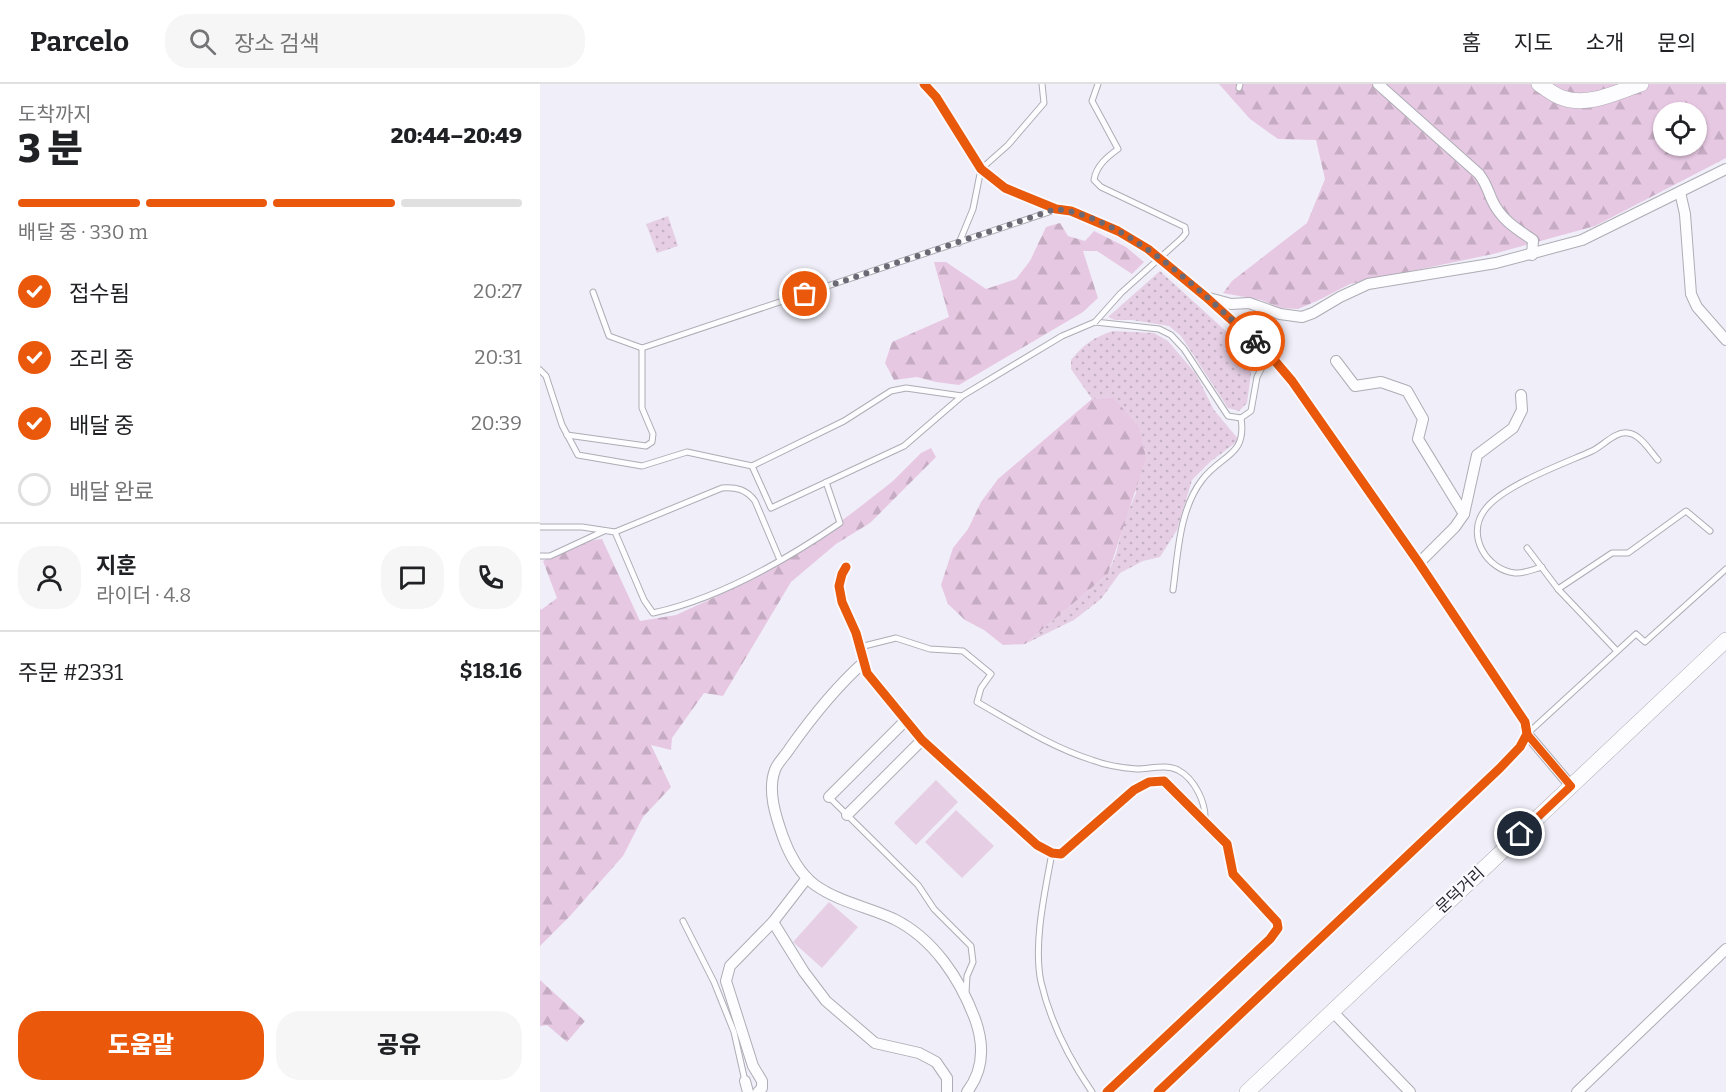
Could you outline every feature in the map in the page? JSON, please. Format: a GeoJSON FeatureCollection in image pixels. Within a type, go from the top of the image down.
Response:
{"type":"FeatureCollection","features":[{"type":"Feature","properties":{"kind":"main road"},"geometry":{"type":"LineString","coordinates":[[1539,84],[1562,98],[1576,101],[1589,100],[1641,84]]}},
{"type":"Feature","properties":{"kind":"main road","name":"문덕거리"},"geometry":{"type":"LineString","coordinates":[[1247,1092],[1726,640]]}},
{"type":"Feature","properties":{"kind":"street"},"geometry":{"type":"LineString","coordinates":[[924,84],[936,97],[981,169],[1005,188],[1056,209],[1071,211],[1118,231],[1148,249],[1269,354],[1292,381],[1419,563],[1525,722],[1527,734],[1571,786]]}},
{"type":"Feature","properties":{"kind":"street"},"geometry":{"type":"LineString","coordinates":[[1378,84],[1479,174],[1502,216],[1514,228],[1533,240],[1532,255]]}},
{"type":"Feature","properties":{"kind":"street"},"geometry":{"type":"LineString","coordinates":[[1206,297],[1231,304],[1249,303],[1280,314],[1302,317],[1368,284],[1496,263],[1582,240],[1726,169]]}},
{"type":"Feature","properties":{"kind":"street"},"geometry":{"type":"LineString","coordinates":[[1680,192],[1685,214],[1691,294],[1697,307],[1726,340]]}},
{"type":"Feature","properties":{"kind":"street"},"geometry":{"type":"LineString","coordinates":[[1336,361],[1355,386],[1381,382],[1407,392],[1423,419],[1418,439],[1464,514]]}},
{"type":"Feature","properties":{"kind":"street"},"geometry":{"type":"LineString","coordinates":[[1419,563],[1455,527],[1464,514],[1477,455],[1513,428],[1522,410],[1521,395]]}},
{"type":"Feature","properties":{"kind":"street"},"geometry":{"type":"LineString","coordinates":[[846,567],[839,586],[842,602],[856,633],[867,673],[921,740],[1037,846],[1052,853],[1061,854],[1134,790],[1149,782],[1164,781],[1227,844],[1233,874],[1277,922],[1278,928],[1270,939],[1107,1092]]}},
{"type":"Feature","properties":{"kind":"street"},"geometry":{"type":"LineString","coordinates":[[864,662],[810,720],[775,770],[774,813],[788,851],[807,878],[846,902],[906,926],[932,948],[951,970],[965,995],[980,1033],[982,1045],[982,1055],[972,1085],[967,1092]]}},
{"type":"Feature","properties":{"kind":"street"},"geometry":{"type":"LineString","coordinates":[[830,797],[906,720]]}},
{"type":"Feature","properties":{"kind":"street"},"geometry":{"type":"LineString","coordinates":[[1158,1092],[1500,768],[1520,747],[1527,734]]}},
{"type":"Feature","properties":{"kind":"street"},"geometry":{"type":"LineString","coordinates":[[847,815],[921,740]]}},
{"type":"Feature","properties":{"kind":"street"},"geometry":{"type":"LineString","coordinates":[[758,1092],[762,1088],[762,1081],[753,1066],[726,981],[730,966],[773,922],[807,878]]}},
{"type":"Feature","properties":{"kind":"street"},"geometry":{"type":"LineString","coordinates":[[773,922],[804,972],[826,1001],[875,1043],[919,1053],[936,1062],[947,1078],[947,1092]]}},
{"type":"Feature","properties":{"kind":"street"},"geometry":{"type":"LineString","coordinates":[[1577,1092],[1726,950]]}},
{"type":"Feature","properties":{"kind":"street"},"geometry":{"type":"LineString","coordinates":[[1332,1011],[1410,1092]]}},
{"type":"Feature","properties":{"kind":"lane"},"geometry":{"type":"LineString","coordinates":[[959,243],[973,209],[981,169],[1008,145],[1044,103],[1042,84]]}},
{"type":"Feature","properties":{"kind":"lane"},"geometry":{"type":"LineString","coordinates":[[752,466],[771,508],[904,446],[962,396],[1062,336],[1095,322],[1121,293],[1182,238],[1186,233],[1185,227],[1101,187],[1094,180],[1095,173],[1118,149],[1092,101],[1098,84]]}},
{"type":"Feature","properties":{"kind":"lane"},"geometry":{"type":"LineString","coordinates":[[593,292],[609,336],[642,348],[1056,209]]}},
{"type":"Feature","properties":{"kind":"lane"},"geometry":{"type":"LineString","coordinates":[[1095,322],[1159,329],[1171,335],[1184,349],[1228,416],[1241,418],[1251,411],[1257,377],[1269,354]]}},
{"type":"Feature","properties":{"kind":"lane"},"geometry":{"type":"LineString","coordinates":[[567,435],[646,446],[652,442],[653,434],[642,408],[642,348]]}},
{"type":"Feature","properties":{"kind":"lane"},"geometry":{"type":"LineString","coordinates":[[540,370],[546,376],[567,435],[578,455],[642,466],[687,452],[752,466],[844,421],[891,391],[906,388],[962,396]]}},
{"type":"Feature","properties":{"kind":"lane"},"geometry":{"type":"LineString","coordinates":[[1173,590],[1182,531],[1189,504],[1202,479],[1240,444],[1243,433],[1241,418]]}},
{"type":"Feature","properties":{"kind":"lane"},"geometry":{"type":"LineString","coordinates":[[1542,567],[1516,574],[1500,568],[1486,557],[1478,544],[1477,529],[1482,513],[1491,503],[1525,481],[1598,449],[1620,433],[1629,432],[1640,439],[1658,460]]}},
{"type":"Feature","properties":{"kind":"lane"},"geometry":{"type":"LineString","coordinates":[[615,532],[644,600],[653,613],[672,609],[723,589],[802,549],[840,523],[825,482]]}},
{"type":"Feature","properties":{"kind":"lane"},"geometry":{"type":"LineString","coordinates":[[540,527],[582,527],[615,532],[722,488],[736,487],[750,494],[755,501],[780,560]]}},
{"type":"Feature","properties":{"kind":"lane"},"geometry":{"type":"LineString","coordinates":[[1558,589],[1611,553],[1628,553],[1686,511],[1710,531]]}},
{"type":"Feature","properties":{"kind":"lane"},"geometry":{"type":"LineString","coordinates":[[540,556],[550,556],[606,530]]}},
{"type":"Feature","properties":{"kind":"lane"},"geometry":{"type":"LineString","coordinates":[[1527,548],[1558,589],[1617,651]]}},
{"type":"Feature","properties":{"kind":"lane"},"geometry":{"type":"LineString","coordinates":[[1527,734],[1636,634],[1645,642],[1726,569]]}},
{"type":"Feature","properties":{"kind":"lane"},"geometry":{"type":"LineString","coordinates":[[860,647],[896,638],[930,648],[963,651],[991,674],[981,688],[977,702],[1040,738],[1092,760],[1136,769],[1169,767],[1179,771],[1189,779],[1202,800],[1205,810],[1204,822]]}},
{"type":"Feature","properties":{"kind":"lane"},"geometry":{"type":"LineString","coordinates":[[830,797],[918,885],[934,909],[971,946],[973,962],[967,976],[965,995]]}},
{"type":"Feature","properties":{"kind":"lane"},"geometry":{"type":"LineString","coordinates":[[1052,853],[1042,905],[1039,956],[1041,982],[1059,1034],[1092,1092]]}},
{"type":"Feature","properties":{"kind":"lane"},"geometry":{"type":"LineString","coordinates":[[683,921],[714,982],[734,1032],[746,1087]]}},
{"type":"Feature","properties":{"kind":"shaded area"},"geometry":{"type":"Polygon","coordinates":[[[668,216],[678,246],[657,253],[646,224],[668,216]]]}},
{"type":"Feature","properties":{"kind":"shaded area"},"geometry":{"type":"Polygon","coordinates":[[[1160,271],[1251,354],[1253,358],[1247,403],[1239,411],[1228,408],[1181,336],[1169,326],[1132,320],[1115,320],[1108,317],[1160,271]]]}},
{"type":"Feature","properties":{"kind":"shaded area"},"geometry":{"type":"Polygon","coordinates":[[[1113,331],[1154,333],[1168,341],[1196,374],[1214,410],[1239,440],[1210,462],[1192,480],[1177,530],[1160,557],[1143,561],[1120,573],[1101,599],[1074,620],[1025,644],[1108,574],[1124,522],[1136,493],[1113,397],[1092,399],[1071,369],[1071,360],[1085,346],[1113,331]]]}},
{"type":"Feature","properties":{"kind":"shaded area"},"geometry":{"type":"Polygon","coordinates":[[[936,780],[958,802],[916,845],[894,823],[936,780]]]}},
{"type":"Feature","properties":{"kind":"shaded area"},"geometry":{"type":"Polygon","coordinates":[[[956,810],[994,846],[962,878],[925,842],[956,810]]]}},
{"type":"Feature","properties":{"kind":"shaded area"},"geometry":{"type":"Polygon","coordinates":[[[829,902],[858,927],[822,968],[793,942],[829,902]]]}},
{"type":"Feature","properties":{"kind":"green space"},"geometry":{"type":"Polygon","coordinates":[[[1219,84],[1726,84],[1726,158],[1595,226],[1493,254],[1350,284],[1298,309],[1281,308],[1261,300],[1223,293],[1232,281],[1307,223],[1325,179],[1316,140],[1278,139],[1250,119],[1219,84]]]}},
{"type":"Feature","properties":{"kind":"green space"},"geometry":{"type":"Polygon","coordinates":[[[1060,223],[1068,236],[1085,241],[1094,231],[1126,247],[1144,262],[1132,274],[1097,251],[1083,251],[1098,298],[1083,312],[959,385],[917,377],[894,380],[885,363],[892,342],[949,317],[934,262],[946,262],[986,289],[1016,279],[1030,261],[1046,227],[1060,223]]]}},
{"type":"Feature","properties":{"kind":"green space"},"geometry":{"type":"Polygon","coordinates":[[[1113,397],[1139,427],[1146,458],[1108,574],[1025,644],[1003,645],[984,630],[965,620],[948,604],[941,585],[953,548],[968,529],[981,502],[998,479],[1092,399],[1113,397]]]}},
{"type":"Feature","properties":{"kind":"green space"},"geometry":{"type":"Polygon","coordinates":[[[931,448],[936,457],[870,523],[836,544],[791,582],[723,696],[704,693],[672,738],[671,750],[651,745],[671,787],[643,817],[623,856],[540,946],[540,608],[541,610],[557,598],[543,561],[573,543],[602,539],[640,621],[676,615],[752,580],[794,556],[893,481],[921,453],[931,448]]]}},
{"type":"Feature","properties":{"kind":"green space"},"geometry":{"type":"Polygon","coordinates":[[[540,980],[585,1021],[567,1042],[547,1025],[540,1026],[540,980]]]}},
{"type":"Feature","properties":{"kind":"cycle path"},"geometry":{"type":"LineString","coordinates":[[924,84],[936,97],[981,169],[1005,188],[1056,209],[1071,211],[1118,231],[1148,249],[1269,354],[1292,381],[1419,563],[1525,722],[1527,734],[1520,747],[1500,768],[1158,1092]]}},
{"type":"Feature","properties":{"kind":"cycle path"},"geometry":{"type":"LineString","coordinates":[[846,567],[839,586],[842,602],[856,633],[867,673],[922,740],[1037,845],[1052,853],[1061,854],[1134,790],[1149,782],[1164,781],[1227,844],[1233,874],[1277,922],[1278,928],[1270,939],[1107,1092]]}},
{"type":"Feature","properties":{"kind":"way so far"},"geometry":{"type":"LineString","coordinates":[[805,294],[1056,209],[1071,211],[1118,231],[1148,249],[1255,341]]}},
{"type":"Feature","properties":{"kind":"route"},"geometry":{"type":"LineString","coordinates":[[1255,341],[1292,381],[1419,563],[1525,722],[1527,734],[1571,786],[1520,834]]}}]}
